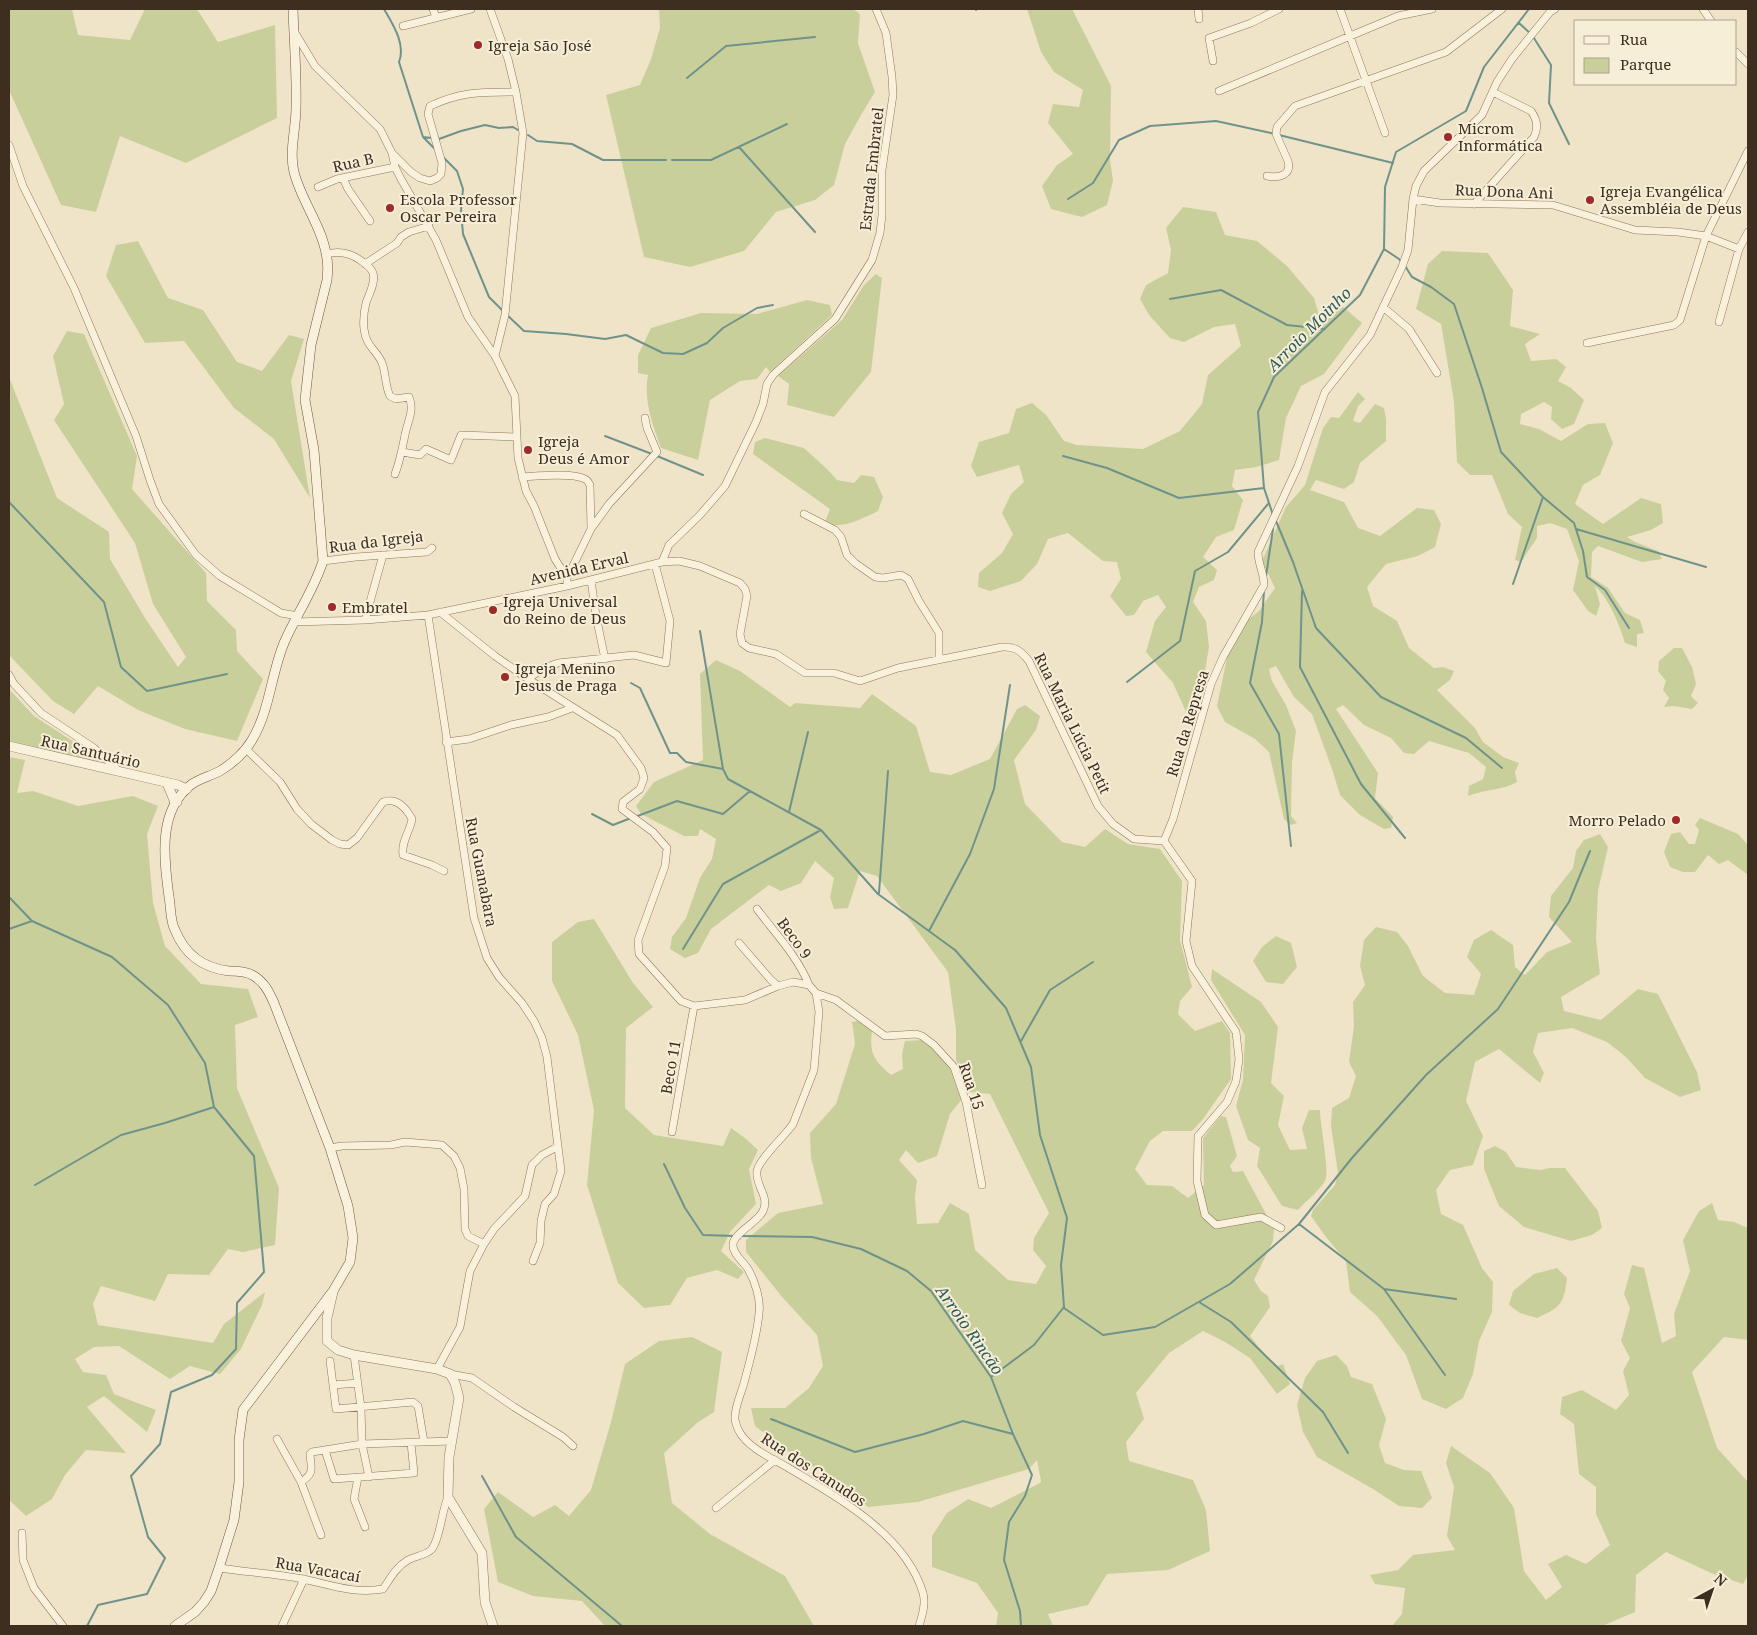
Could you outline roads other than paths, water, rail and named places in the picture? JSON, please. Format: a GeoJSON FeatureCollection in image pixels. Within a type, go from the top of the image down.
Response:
{"type":"FeatureCollection","features":[{"type":"Feature","properties":{"kind":"main road"},"geometry":{"type":"LineString","coordinates":[[175,1626],[195,1612],[204,1602],[211,1591],[219,1568],[234,1520],[239,1482],[239,1440],[243,1410],[333,1291],[350,1262],[354,1238],[348,1206],[330,1148],[266,986],[253,975],[208,967],[192,958],[182,945],[174,928],[166,873],[166,833],[170,814],[187,789],[197,781],[221,770],[246,749],[257,731],[267,707],[280,655],[296,619],[318,578],[323,561],[314,450],[305,400],[312,345],[327,280],[327,254],[303,200],[294,171],[296,106],[293,9]]}},
{"type":"Feature","properties":{"kind":"main road","name":"Rua Santuário"},"geometry":{"type":"LineString","coordinates":[[9,746],[187,789]]}},
{"type":"Feature","properties":{"kind":"main road"},"geometry":{"type":"LineString","coordinates":[[167,783],[174,800],[177,802]]}},
{"type":"Feature","properties":{"kind":"main road"},"geometry":{"type":"LineString","coordinates":[[333,1291],[327,1318],[327,1341],[338,1350],[354,1355],[438,1369],[450,1374],[455,1383],[459,1398],[452,1441],[448,1497],[482,1553],[485,1602],[493,1626]]}},
{"type":"Feature","properties":{"kind":"street"},"geometry":{"type":"LineString","coordinates":[[433,9],[436,17]]}},
{"type":"Feature","properties":{"kind":"street"},"geometry":{"type":"LineString","coordinates":[[404,26],[471,9]]}},
{"type":"Feature","properties":{"kind":"street"},"geometry":{"type":"LineString","coordinates":[[490,9],[508,58],[523,133],[506,315],[496,356]]}},
{"type":"Feature","properties":{"kind":"street","name":"Estrada Embratel"},"geometry":{"type":"LineString","coordinates":[[659,563],[669,545],[700,515],[725,486],[756,422],[763,404],[767,384],[773,375],[835,319],[872,260],[880,233],[882,170],[893,95],[886,33],[876,9]]}},
{"type":"Feature","properties":{"kind":"street"},"geometry":{"type":"LineString","coordinates":[[1198,9],[1199,19]]}},
{"type":"Feature","properties":{"kind":"street"},"geometry":{"type":"LineString","coordinates":[[1213,62],[1209,38],[1252,23],[1279,9]]}},
{"type":"Feature","properties":{"kind":"street"},"geometry":{"type":"LineString","coordinates":[[1340,9],[1385,133]]}},
{"type":"Feature","properties":{"kind":"street"},"geometry":{"type":"LineString","coordinates":[[1219,91],[1398,16],[1432,9]]}},
{"type":"Feature","properties":{"kind":"street"},"geometry":{"type":"LineString","coordinates":[[1267,176],[1277,178],[1283,176],[1288,171],[1288,161],[1276,134],[1277,127],[1295,106],[1446,52],[1502,9]]}},
{"type":"Feature","properties":{"kind":"street","name":"Rua da Represa"},"geometry":{"type":"LineString","coordinates":[[1164,841],[1173,819],[1211,684],[1223,657],[1264,585],[1264,578],[1258,561],[1258,552],[1298,466],[1325,392],[1370,335],[1408,250],[1416,186],[1424,171],[1482,115],[1497,82],[1512,58],[1550,12],[1555,9]]}},
{"type":"Feature","properties":{"kind":"street"},"geometry":{"type":"LineString","coordinates":[[1703,9],[1710,20]]}},
{"type":"Feature","properties":{"kind":"street"},"geometry":{"type":"LineString","coordinates":[[293,30],[315,66],[380,129],[392,153],[411,172],[420,178],[430,180],[437,178],[441,174],[442,163],[428,114],[430,106],[448,98],[471,92],[516,92]]}},
{"type":"Feature","properties":{"kind":"street"},"geometry":{"type":"LineString","coordinates":[[1737,53],[1748,64]]}},
{"type":"Feature","properties":{"kind":"street"},"geometry":{"type":"LineString","coordinates":[[1474,204],[1534,137],[1538,129],[1535,116],[1531,111],[1492,92]]}},
{"type":"Feature","properties":{"kind":"street","name":"Avenida Erval"},"geometry":{"type":"LineString","coordinates":[[9,144],[23,186],[74,288],[136,436],[159,504],[196,555],[220,576],[281,613],[296,619],[365,620],[428,615],[567,582],[591,580],[659,563]]}},
{"type":"Feature","properties":{"kind":"street"},"geometry":{"type":"LineString","coordinates":[[1587,343],[1674,325],[1680,320],[1706,236],[1748,151]]}},
{"type":"Feature","properties":{"kind":"street"},"geometry":{"type":"LineString","coordinates":[[392,153],[394,167],[429,226],[468,317],[496,356],[514,396],[518,458],[522,477],[554,559],[567,582]]}},
{"type":"Feature","properties":{"kind":"street","name":"Rua B"},"geometry":{"type":"LineString","coordinates":[[318,187],[343,178],[394,167]]}},
{"type":"Feature","properties":{"kind":"street"},"geometry":{"type":"LineString","coordinates":[[343,178],[348,189],[370,221]]}},
{"type":"Feature","properties":{"kind":"street","name":"Rua Dona Ani"},"geometry":{"type":"LineString","coordinates":[[1413,199],[1440,203],[1554,205],[1635,230],[1678,232],[1706,236],[1739,249]]}},
{"type":"Feature","properties":{"kind":"street"},"geometry":{"type":"LineString","coordinates":[[365,264],[398,243],[401,237],[409,232],[429,226]]}},
{"type":"Feature","properties":{"kind":"street"},"geometry":{"type":"LineString","coordinates":[[1719,322],[1739,249],[1748,232]]}},
{"type":"Feature","properties":{"kind":"street"},"geometry":{"type":"LineString","coordinates":[[327,254],[334,252],[348,254],[365,264],[372,271],[374,278],[364,315],[366,339],[371,349],[381,360],[387,391],[390,396],[396,399],[409,397],[411,400],[411,413],[395,474]]}},
{"type":"Feature","properties":{"kind":"street"},"geometry":{"type":"LineString","coordinates":[[1383,307],[1409,329],[1437,373]]}},
{"type":"Feature","properties":{"kind":"street"},"geometry":{"type":"LineString","coordinates":[[567,582],[592,529],[610,504],[657,452],[645,418]]}},
{"type":"Feature","properties":{"kind":"street"},"geometry":{"type":"LineString","coordinates":[[402,452],[418,455],[426,449],[451,460],[461,435],[517,437]]}},
{"type":"Feature","properties":{"kind":"street"},"geometry":{"type":"LineString","coordinates":[[522,477],[559,475],[587,480],[590,485],[592,529]]}},
{"type":"Feature","properties":{"kind":"street"},"geometry":{"type":"LineString","coordinates":[[804,514],[835,530],[841,537],[847,556],[855,564],[875,577],[901,576],[908,579],[939,633],[939,660]]}},
{"type":"Feature","properties":{"kind":"street","name":"Rua da Igreja"},"geometry":{"type":"LineString","coordinates":[[323,561],[427,552],[432,548]]}},
{"type":"Feature","properties":{"kind":"street"},"geometry":{"type":"LineString","coordinates":[[365,620],[383,555]]}},
{"type":"Feature","properties":{"kind":"street","name":"Rua Maria Lúcia Petit"},"geometry":{"type":"LineString","coordinates":[[659,563],[679,561],[700,566],[740,583],[745,589],[747,596],[740,634],[742,643],[749,648],[776,654],[805,673],[834,673],[860,681],[898,668],[1002,647],[1010,646],[1022,651],[1029,661],[1098,806],[1113,824],[1134,839],[1164,841]]}},
{"type":"Feature","properties":{"kind":"street"},"geometry":{"type":"LineString","coordinates":[[528,679],[542,668],[558,663],[634,655],[666,663],[670,621],[659,563]]}},
{"type":"Feature","properties":{"kind":"street"},"geometry":{"type":"LineString","coordinates":[[591,580],[605,659]]}},
{"type":"Feature","properties":{"kind":"street"},"geometry":{"type":"LineString","coordinates":[[440,612],[528,679],[617,735],[641,768],[644,778],[640,789],[623,802],[622,809],[654,832],[667,848],[665,866],[638,940],[638,954],[681,1000],[694,1006],[745,1000],[778,986],[793,982],[809,985],[816,993]]}},
{"type":"Feature","properties":{"kind":"street","name":"Rua Guanabara"},"geometry":{"type":"LineString","coordinates":[[428,615],[474,918],[487,958],[499,977],[522,1003],[542,1038],[548,1057],[561,1172],[554,1194],[545,1204],[541,1220],[540,1243],[533,1261]]}},
{"type":"Feature","properties":{"kind":"street"},"geometry":{"type":"LineString","coordinates":[[9,675],[14,684],[41,713],[94,748],[119,772]]}},
{"type":"Feature","properties":{"kind":"street"},"geometry":{"type":"LineString","coordinates":[[446,742],[469,739],[510,725],[548,717],[572,708]]}},
{"type":"Feature","properties":{"kind":"street"},"geometry":{"type":"LineString","coordinates":[[246,749],[280,782],[304,816],[332,840],[340,844],[348,845],[357,838],[383,802],[393,800],[400,804],[412,819],[410,829],[403,844],[403,855],[444,871]]}},
{"type":"Feature","properties":{"kind":"street"},"geometry":{"type":"LineString","coordinates":[[1164,841],[1192,881],[1186,941],[1192,966],[1236,1032],[1239,1059],[1236,1081],[1227,1102],[1198,1136],[1197,1181],[1205,1215],[1216,1225],[1261,1217],[1280,1228]]}},
{"type":"Feature","properties":{"kind":"street","name":"Beco 9"},"geometry":{"type":"LineString","coordinates":[[757,909],[784,944],[809,985]]}},
{"type":"Feature","properties":{"kind":"street"},"geometry":{"type":"LineString","coordinates":[[738,943],[778,986]]}},
{"type":"Feature","properties":{"kind":"street","name":"Rua 15"},"geometry":{"type":"LineString","coordinates":[[816,993],[836,1000],[885,1036],[916,1034],[922,1036],[934,1045],[954,1067],[966,1102],[982,1185]]}},
{"type":"Feature","properties":{"kind":"street","name":"Rua dos Canudos"},"geometry":{"type":"LineString","coordinates":[[816,993],[819,1012],[814,1070],[793,1124],[760,1163],[757,1170],[758,1182],[764,1195],[765,1204],[763,1211],[735,1239],[733,1245],[735,1252],[749,1270],[757,1293],[760,1311],[752,1354],[735,1419],[739,1431],[750,1443],[826,1491],[880,1530],[894,1543],[914,1575],[923,1594],[924,1605],[919,1626]]}},
{"type":"Feature","properties":{"kind":"street","name":"Beco 11"},"geometry":{"type":"LineString","coordinates":[[672,1132],[694,1006]]}},
{"type":"Feature","properties":{"kind":"street"},"geometry":{"type":"LineString","coordinates":[[330,1148],[391,1145],[405,1142],[442,1145],[454,1156],[460,1168],[464,1189],[465,1228],[468,1236],[484,1244]]}},
{"type":"Feature","properties":{"kind":"street"},"geometry":{"type":"LineString","coordinates":[[438,1369],[460,1327],[470,1271],[484,1244],[494,1229],[525,1196],[532,1165],[542,1155],[558,1147]]}},
{"type":"Feature","properties":{"kind":"street"},"geometry":{"type":"LineString","coordinates":[[354,1355],[361,1408],[362,1444],[368,1477]]}},
{"type":"Feature","properties":{"kind":"street"},"geometry":{"type":"LineString","coordinates":[[330,1361],[336,1409],[417,1403],[424,1442]]}},
{"type":"Feature","properties":{"kind":"street"},"geometry":{"type":"LineString","coordinates":[[450,1374],[472,1378],[514,1408],[563,1437],[573,1446]]}},
{"type":"Feature","properties":{"kind":"street"},"geometry":{"type":"LineString","coordinates":[[332,1385],[358,1383]]}},
{"type":"Feature","properties":{"kind":"street"},"geometry":{"type":"LineString","coordinates":[[277,1440],[301,1482],[321,1535]]}},
{"type":"Feature","properties":{"kind":"street"},"geometry":{"type":"LineString","coordinates":[[301,1482],[310,1476],[312,1472],[310,1452],[362,1444],[452,1441]]}},
{"type":"Feature","properties":{"kind":"street"},"geometry":{"type":"LineString","coordinates":[[325,1450],[334,1479],[358,1478],[414,1472],[411,1443]]}},
{"type":"Feature","properties":{"kind":"street"},"geometry":{"type":"LineString","coordinates":[[716,1508],[775,1460]]}},
{"type":"Feature","properties":{"kind":"street"},"geometry":{"type":"LineString","coordinates":[[358,1478],[354,1499],[365,1527]]}},
{"type":"Feature","properties":{"kind":"street","name":"Rua Vacacaí"},"geometry":{"type":"LineString","coordinates":[[219,1568],[304,1580],[349,1590],[372,1591],[383,1589],[397,1569],[407,1561],[430,1551],[435,1541],[443,1508],[448,1497]]}},
{"type":"Feature","properties":{"kind":"street"},"geometry":{"type":"LineString","coordinates":[[22,1533],[23,1560],[34,1588],[63,1626]]}},
{"type":"Feature","properties":{"kind":"street"},"geometry":{"type":"LineString","coordinates":[[282,1626],[304,1580]]}},
{"type":"Feature","properties":{"kind":"waterway"},"geometry":{"type":"LineString","coordinates":[[384,9],[395,28],[400,42],[401,55],[399,62],[423,137],[432,138]]}},
{"type":"Feature","properties":{"kind":"waterway","name":"Arroio Moinho"},"geometry":{"type":"LineString","coordinates":[[1273,515],[1264,488],[1258,412],[1274,377],[1360,295],[1384,249],[1385,187],[1396,152],[1466,111],[1484,67],[1529,9]]}},
{"type":"Feature","properties":{"kind":"waterway"},"geometry":{"type":"LineString","coordinates":[[1519,23],[1532,35],[1551,65],[1549,103],[1569,144]]}},
{"type":"Feature","properties":{"kind":"waterway"},"geometry":{"type":"LineString","coordinates":[[687,78],[726,46],[815,37]]}},
{"type":"Feature","properties":{"kind":"waterway"},"geometry":{"type":"LineString","coordinates":[[1068,199],[1093,183],[1119,140],[1150,126],[1216,121],[1275,134]]}},
{"type":"Feature","properties":{"kind":"waterway"},"geometry":{"type":"LineString","coordinates":[[672,160],[711,160],[787,124]]}},
{"type":"Feature","properties":{"kind":"waterway"},"geometry":{"type":"LineString","coordinates":[[439,139],[485,125],[499,128],[513,127],[518,130]]}},
{"type":"Feature","properties":{"kind":"waterway"},"geometry":{"type":"LineString","coordinates":[[528,135],[537,141],[572,144],[603,160],[666,160]]}},
{"type":"Feature","properties":{"kind":"waterway"},"geometry":{"type":"LineString","coordinates":[[1279,135],[1393,163]]}},
{"type":"Feature","properties":{"kind":"waterway"},"geometry":{"type":"LineString","coordinates":[[423,137],[436,150]]}},
{"type":"Feature","properties":{"kind":"waterway"},"geometry":{"type":"LineString","coordinates":[[739,147],[815,232]]}},
{"type":"Feature","properties":{"kind":"waterway"},"geometry":{"type":"LineString","coordinates":[[443,157],[457,171],[463,189],[461,210],[463,234],[489,297],[503,311]]}},
{"type":"Feature","properties":{"kind":"waterway"},"geometry":{"type":"LineString","coordinates":[[1384,249],[1402,263]]}},
{"type":"Feature","properties":{"kind":"waterway"},"geometry":{"type":"LineString","coordinates":[[1405,266],[1412,277],[1431,287],[1454,304],[1501,452],[1543,497],[1574,523],[1583,551],[1587,577],[1605,590],[1629,628]]}},
{"type":"Feature","properties":{"kind":"waterway"},"geometry":{"type":"LineString","coordinates":[[1170,299],[1221,290],[1287,325],[1325,329]]}},
{"type":"Feature","properties":{"kind":"waterway"},"geometry":{"type":"LineString","coordinates":[[507,315],[524,331],[605,339],[626,335],[663,353],[683,354],[707,343],[723,328],[757,308],[773,305]]}},
{"type":"Feature","properties":{"kind":"waterway"},"geometry":{"type":"LineString","coordinates":[[605,436],[652,454]]}},
{"type":"Feature","properties":{"kind":"waterway"},"geometry":{"type":"LineString","coordinates":[[657,456],[703,475]]}},
{"type":"Feature","properties":{"kind":"waterway"},"geometry":{"type":"LineString","coordinates":[[1063,456],[1107,468],[1179,498],[1264,488]]}},
{"type":"Feature","properties":{"kind":"waterway"},"geometry":{"type":"LineString","coordinates":[[1513,584],[1543,497]]}},
{"type":"Feature","properties":{"kind":"waterway"},"geometry":{"type":"LineString","coordinates":[[9,502],[104,602],[121,667],[147,691],[227,674]]}},
{"type":"Feature","properties":{"kind":"waterway"},"geometry":{"type":"LineString","coordinates":[[1127,682],[1180,641],[1195,571],[1228,552],[1268,504]]}},
{"type":"Feature","properties":{"kind":"waterway"},"geometry":{"type":"LineString","coordinates":[[1276,521],[1293,562],[1316,628],[1381,697],[1466,738],[1502,768]]}},
{"type":"Feature","properties":{"kind":"waterway"},"geometry":{"type":"LineString","coordinates":[[1266,576],[1273,529]]}},
{"type":"Feature","properties":{"kind":"waterway"},"geometry":{"type":"LineString","coordinates":[[1576,529],[1706,567]]}},
{"type":"Feature","properties":{"kind":"waterway"},"geometry":{"type":"LineString","coordinates":[[1264,590],[1262,622],[1250,683],[1279,734],[1291,846]]}},
{"type":"Feature","properties":{"kind":"waterway"},"geometry":{"type":"LineString","coordinates":[[1302,591],[1300,667],[1361,784],[1405,838]]}},
{"type":"Feature","properties":{"kind":"waterway"},"geometry":{"type":"LineString","coordinates":[[700,631],[723,769]]}},
{"type":"Feature","properties":{"kind":"waterway"},"geometry":{"type":"LineString","coordinates":[[631,683],[640,688],[670,753],[677,753],[686,762],[723,769],[728,779],[821,830],[878,894],[955,950],[1006,1008],[1031,1067],[1040,1135],[1067,1218],[1061,1265],[1064,1307],[1034,1345],[991,1377]]}},
{"type":"Feature","properties":{"kind":"waterway"},"geometry":{"type":"LineString","coordinates":[[929,931],[970,854],[994,789],[1010,685]]}},
{"type":"Feature","properties":{"kind":"waterway"},"geometry":{"type":"LineString","coordinates":[[789,812],[808,732]]}},
{"type":"Feature","properties":{"kind":"waterway"},"geometry":{"type":"LineString","coordinates":[[879,893],[888,771]]}},
{"type":"Feature","properties":{"kind":"waterway"},"geometry":{"type":"LineString","coordinates":[[635,817],[677,801],[723,814],[750,791]]}},
{"type":"Feature","properties":{"kind":"waterway"},"geometry":{"type":"LineString","coordinates":[[592,814],[613,825],[631,818]]}},
{"type":"Feature","properties":{"kind":"waterway"},"geometry":{"type":"LineString","coordinates":[[683,949],[723,884],[821,830]]}},
{"type":"Feature","properties":{"kind":"waterway"},"geometry":{"type":"LineString","coordinates":[[1064,1308],[1103,1335],[1155,1327],[1230,1284],[1299,1224],[1352,1158],[1426,1075],[1498,1009],[1569,902],[1590,851]]}},
{"type":"Feature","properties":{"kind":"waterway"},"geometry":{"type":"LineString","coordinates":[[9,897],[32,921],[112,957],[168,1005],[205,1063],[214,1107],[254,1156],[264,1272],[237,1303],[236,1349],[212,1375],[171,1392],[160,1444],[131,1476],[148,1537],[165,1558],[147,1594],[98,1605],[87,1626]]}},
{"type":"Feature","properties":{"kind":"waterway"},"geometry":{"type":"LineString","coordinates":[[9,929],[32,921]]}},
{"type":"Feature","properties":{"kind":"waterway"},"geometry":{"type":"LineString","coordinates":[[1021,1041],[1050,990],[1093,962]]}},
{"type":"Feature","properties":{"kind":"waterway"},"geometry":{"type":"LineString","coordinates":[[35,1185],[121,1135],[214,1107]]}},
{"type":"Feature","properties":{"kind":"waterway","name":"Arroio Rincão"},"geometry":{"type":"LineString","coordinates":[[664,1164],[685,1208],[703,1235],[735,1236]]}},
{"type":"Feature","properties":{"kind":"waterway"},"geometry":{"type":"LineString","coordinates":[[1299,1224],[1384,1289],[1445,1375]]}},
{"type":"Feature","properties":{"kind":"waterway","name":"Arroio Rincão"},"geometry":{"type":"LineString","coordinates":[[740,1236],[812,1237],[861,1249],[907,1271],[931,1291],[991,1377],[1013,1434],[1032,1475],[1025,1496],[1009,1522],[1004,1560],[1020,1611],[1021,1626]]}},
{"type":"Feature","properties":{"kind":"waterway"},"geometry":{"type":"LineString","coordinates":[[1384,1289],[1456,1299]]}},
{"type":"Feature","properties":{"kind":"waterway"},"geometry":{"type":"LineString","coordinates":[[1199,1302],[1231,1322],[1323,1412],[1348,1453]]}},
{"type":"Feature","properties":{"kind":"waterway"},"geometry":{"type":"LineString","coordinates":[[771,1419],[855,1452],[924,1434],[963,1421],[1013,1434]]}},
{"type":"Feature","properties":{"kind":"waterway"},"geometry":{"type":"LineString","coordinates":[[482,1476],[516,1537],[622,1626]]}},
{"type":"Feature","properties":{"kind":"place","name":"Igreja São José"},"geometry":{"type":"Point","coordinates":[478,45]}},
{"type":"Feature","properties":{"kind":"place","name":"Microm Informática"},"geometry":{"type":"Point","coordinates":[1448,137]}},
{"type":"Feature","properties":{"kind":"place","name":"Igreja Evangélica Assembléia de Deus"},"geometry":{"type":"Point","coordinates":[1590,200]}},
{"type":"Feature","properties":{"kind":"place","name":"Escola Professor Oscar Pereira"},"geometry":{"type":"Point","coordinates":[390,208]}},
{"type":"Feature","properties":{"kind":"place","name":"Igreja Deus é Amor"},"geometry":{"type":"Point","coordinates":[528,450]}},
{"type":"Feature","properties":{"kind":"place","name":"Embratel"},"geometry":{"type":"Point","coordinates":[332,607]}},
{"type":"Feature","properties":{"kind":"place","name":"Igreja Universal do Reino de Deus"},"geometry":{"type":"Point","coordinates":[493,610]}},
{"type":"Feature","properties":{"kind":"place","name":"Igreja Menino Jesus de Praga"},"geometry":{"type":"Point","coordinates":[505,677]}},
{"type":"Feature","properties":{"kind":"place","name":"Morro Pelado"},"geometry":{"type":"Point","coordinates":[1676,820]}}]}
